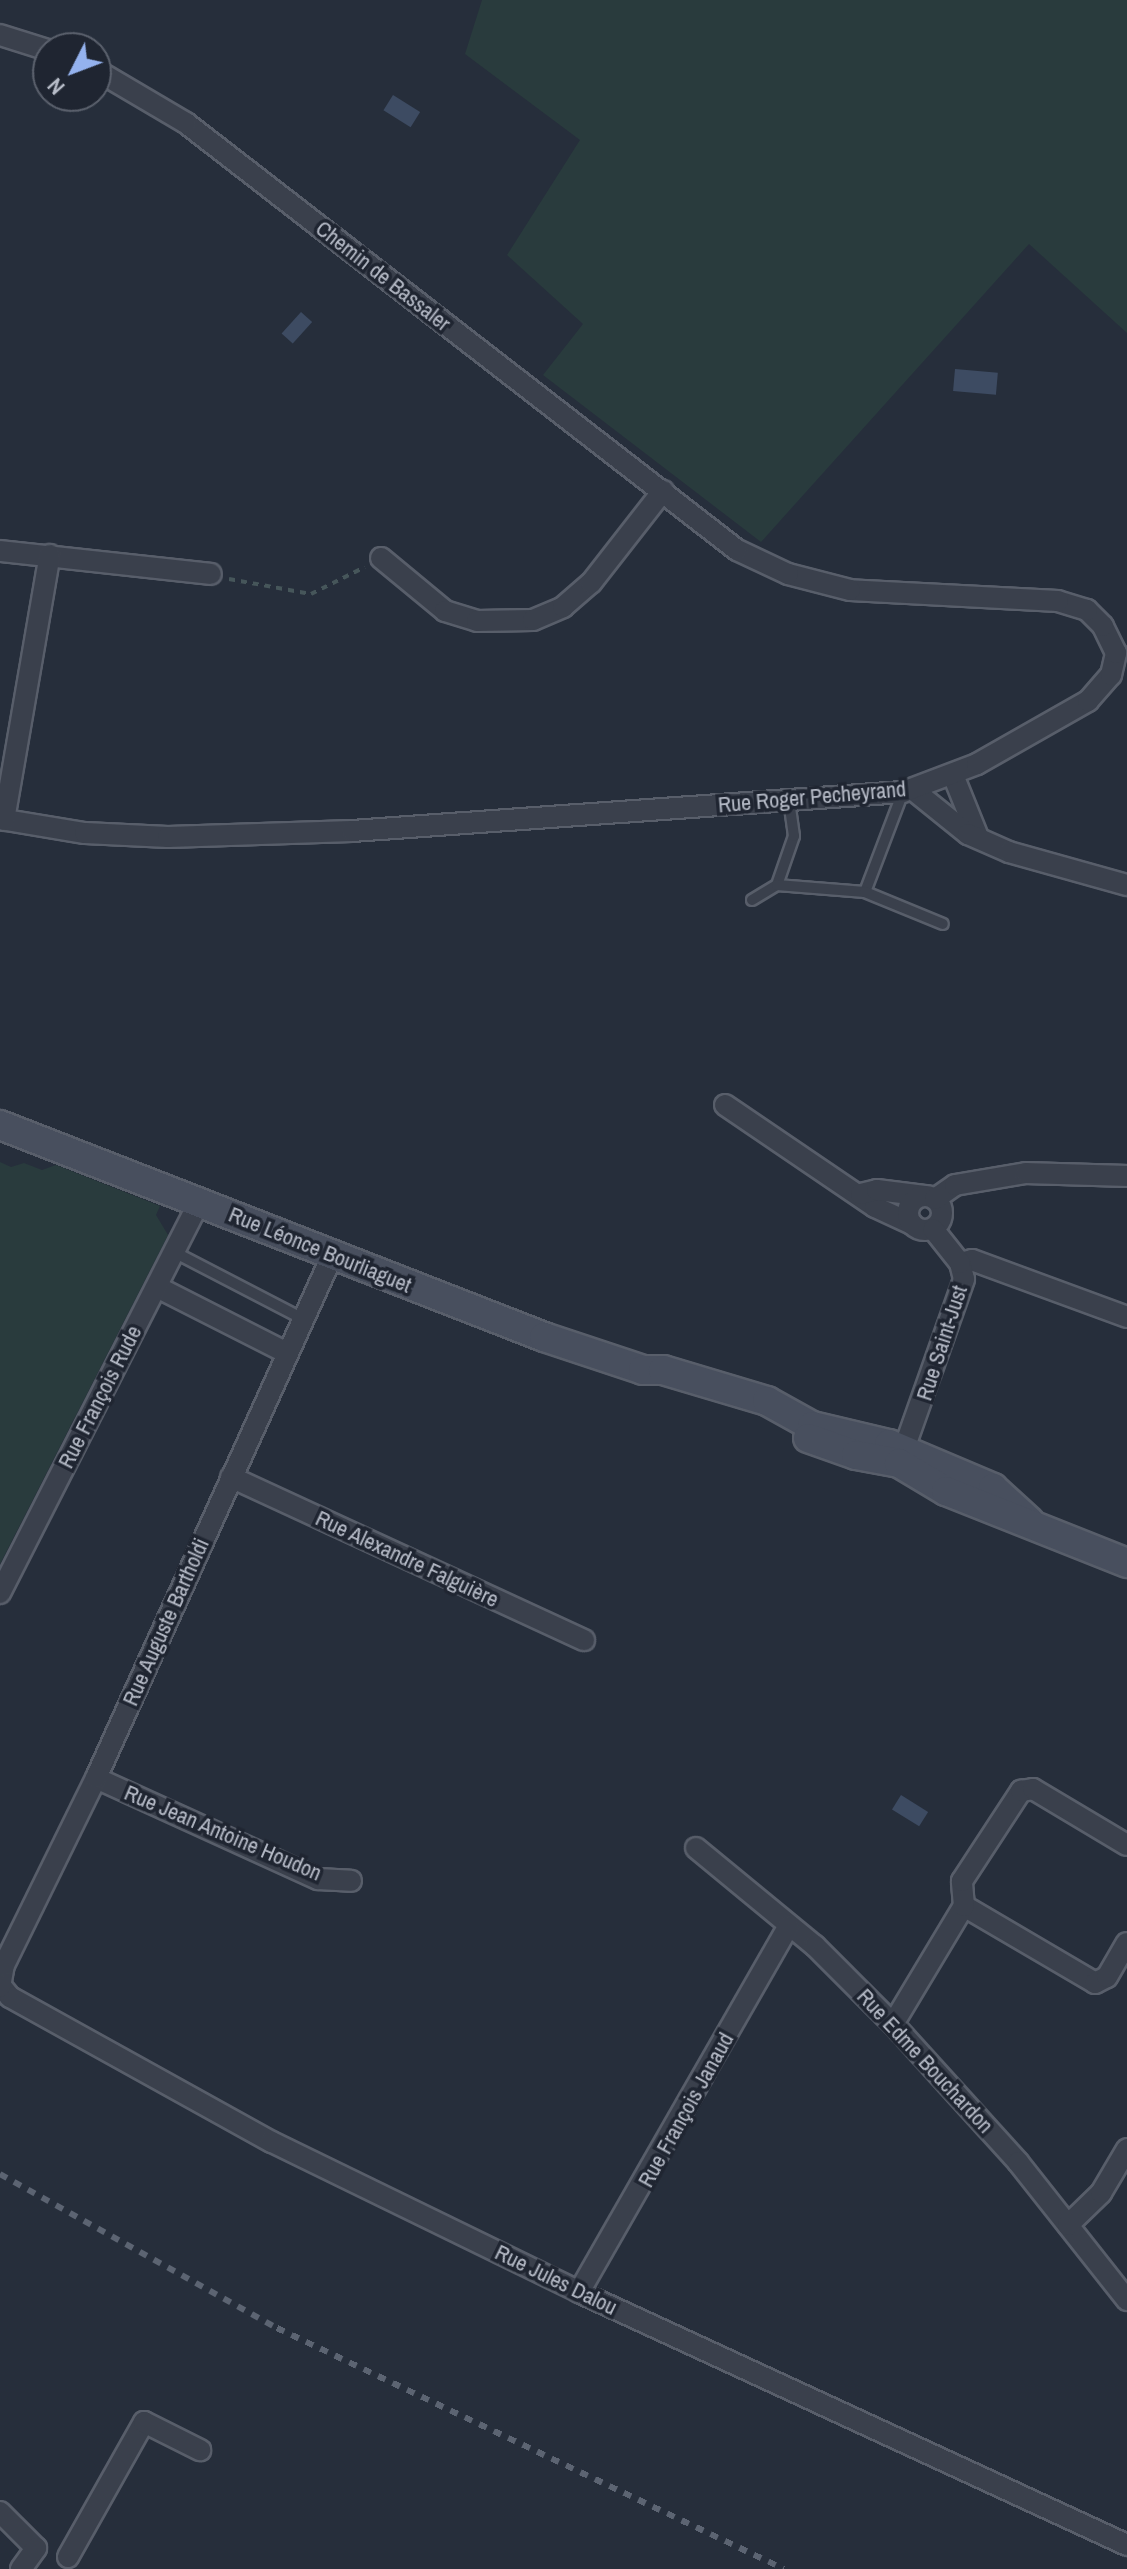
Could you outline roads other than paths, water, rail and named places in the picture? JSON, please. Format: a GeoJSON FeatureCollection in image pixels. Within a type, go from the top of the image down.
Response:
{"type":"FeatureCollection","features":[{"type":"Feature","properties":{"kind":"main road","name":"Rue Léonce Bourliaguet"},"geometry":{"type":"LineString","coordinates":[[0,1125],[332,1256],[643,1370],[684,1394],[758,1414],[856,1455],[902,1457],[946,1491],[1029,1521],[1127,1563]]}},
{"type":"Feature","properties":{"kind":"street"},"geometry":{"type":"LineString","coordinates":[[0,35],[32,45]]}},
{"type":"Feature","properties":{"kind":"street","name":"Chemin de Bassaler"},"geometry":{"type":"LineString","coordinates":[[112,79],[186,123],[663,491]]}},
{"type":"Feature","properties":{"kind":"street"},"geometry":{"type":"LineString","coordinates":[[381,558],[445,611],[477,621],[533,620],[563,607],[591,583],[663,491]]}},
{"type":"Feature","properties":{"kind":"street","name":"Rue Roger Pecheyrand"},"geometry":{"type":"LineString","coordinates":[[2,820],[85,833],[168,837],[352,831],[908,790],[953,775],[1088,701],[1111,675],[1121,654],[1103,626],[1087,610],[1058,601],[850,590],[788,574],[737,550],[663,491]]}},
{"type":"Feature","properties":{"kind":"street"},"geometry":{"type":"LineString","coordinates":[[0,551],[211,574]]}},
{"type":"Feature","properties":{"kind":"street"},"geometry":{"type":"LineString","coordinates":[[2,820],[50,555]]}},
{"type":"Feature","properties":{"kind":"street"},"geometry":{"type":"LineString","coordinates":[[953,775],[978,837]]}},
{"type":"Feature","properties":{"kind":"street"},"geometry":{"type":"LineString","coordinates":[[908,790],[978,837],[1009,852],[1127,885]]}},
{"type":"Feature","properties":{"kind":"street"},"geometry":{"type":"LineString","coordinates":[[725,1105],[861,1194],[875,1207],[912,1224],[933,1229],[943,1214],[930,1197],[877,1190],[861,1194]]}},
{"type":"Feature","properties":{"kind":"street"},"geometry":{"type":"LineString","coordinates":[[912,1224],[908,1209],[955,1185],[1026,1173],[1127,1176]]}},
{"type":"Feature","properties":{"kind":"street","name":"Rue François Rude"},"geometry":{"type":"LineString","coordinates":[[0,1593],[199,1202]]}},
{"type":"Feature","properties":{"kind":"street","name":"Rue Saint-Just"},"geometry":{"type":"LineString","coordinates":[[902,1457],[961,1295],[960,1263],[933,1229]]}},
{"type":"Feature","properties":{"kind":"street","name":"Rue Auguste Bartholdi"},"geometry":{"type":"LineString","coordinates":[[1,1986],[4,1965],[96,1778],[332,1256]]}},
{"type":"Feature","properties":{"kind":"street"},"geometry":{"type":"LineString","coordinates":[[960,1263],[972,1260],[1010,1278],[1127,1317]]}},
{"type":"Feature","properties":{"kind":"street"},"geometry":{"type":"LineString","coordinates":[[961,1295],[989,1280],[1010,1278]]}},
{"type":"Feature","properties":{"kind":"street"},"geometry":{"type":"LineString","coordinates":[[157,1287],[287,1353]]}},
{"type":"Feature","properties":{"kind":"street","name":"Rue Alexandre Falguière"},"geometry":{"type":"LineString","coordinates":[[231,1477],[584,1640]]}},
{"type":"Feature","properties":{"kind":"street","name":"Rue Jean Antoine Houdon"},"geometry":{"type":"LineString","coordinates":[[96,1778],[318,1879],[351,1881]]}},
{"type":"Feature","properties":{"kind":"street"},"geometry":{"type":"LineString","coordinates":[[893,2024],[964,1906],[962,1881],[1021,1791],[1033,1789],[1127,1845]]}},
{"type":"Feature","properties":{"kind":"street","name":"Rue Edme Bouchardon"},"geometry":{"type":"LineString","coordinates":[[696,1848],[789,1926],[893,2024],[1068,2225],[1127,2300]]}},
{"type":"Feature","properties":{"kind":"street"},"geometry":{"type":"LineString","coordinates":[[964,1906],[1095,1983],[1107,1977],[1127,1943]]}},
{"type":"Feature","properties":{"kind":"street","name":"Rue François Janaud"},"geometry":{"type":"LineString","coordinates":[[579,2292],[650,2176],[789,1926]]}},
{"type":"Feature","properties":{"kind":"street","name":"Rue Jules Dalou"},"geometry":{"type":"LineString","coordinates":[[1,1986],[10,1997],[272,2142],[579,2292],[1127,2545]]}},
{"type":"Feature","properties":{"kind":"street"},"geometry":{"type":"LineString","coordinates":[[1068,2225],[1101,2193],[1127,2149]]}},
{"type":"Feature","properties":{"kind":"street"},"geometry":{"type":"LineString","coordinates":[[0,2512],[36,2548],[65,2563],[144,2422],[200,2450]]}},
{"type":"Feature","properties":{"kind":"street"},"geometry":{"type":"LineString","coordinates":[[21,2569],[36,2548]]}},
{"type":"Feature","properties":{"kind":"lane"},"geometry":{"type":"LineString","coordinates":[[865,892],[908,790]]}},
{"type":"Feature","properties":{"kind":"lane"},"geometry":{"type":"LineString","coordinates":[[777,885],[794,836],[789,801]]}},
{"type":"Feature","properties":{"kind":"lane"},"geometry":{"type":"LineString","coordinates":[[752,900],[777,885],[865,892],[943,924]]}},
{"type":"Feature","properties":{"kind":"lane"},"geometry":{"type":"LineString","coordinates":[[174,1252],[303,1319]]}},
{"type":"Feature","properties":{"kind":"water"},"geometry":{"type":"Polygon","coordinates":[[[393,95],[420,112],[411,127],[383,110],[393,95]]]}},
{"type":"Feature","properties":{"kind":"water"},"geometry":{"type":"Polygon","coordinates":[[[301,312],[312,322],[293,344],[282,334],[301,312]]]}},
{"type":"Feature","properties":{"kind":"water"},"geometry":{"type":"Polygon","coordinates":[[[955,369],[998,373],[996,395],[953,391],[955,369]]]}},
{"type":"Feature","properties":{"kind":"water"},"geometry":{"type":"Polygon","coordinates":[[[901,1795],[928,1812],[919,1826],[892,1809],[901,1795]]]}},
{"type":"Feature","properties":{"kind":"railway"},"geometry":{"type":"LineString","coordinates":[[0,2174],[277,2328],[784,2569]]}}]}
